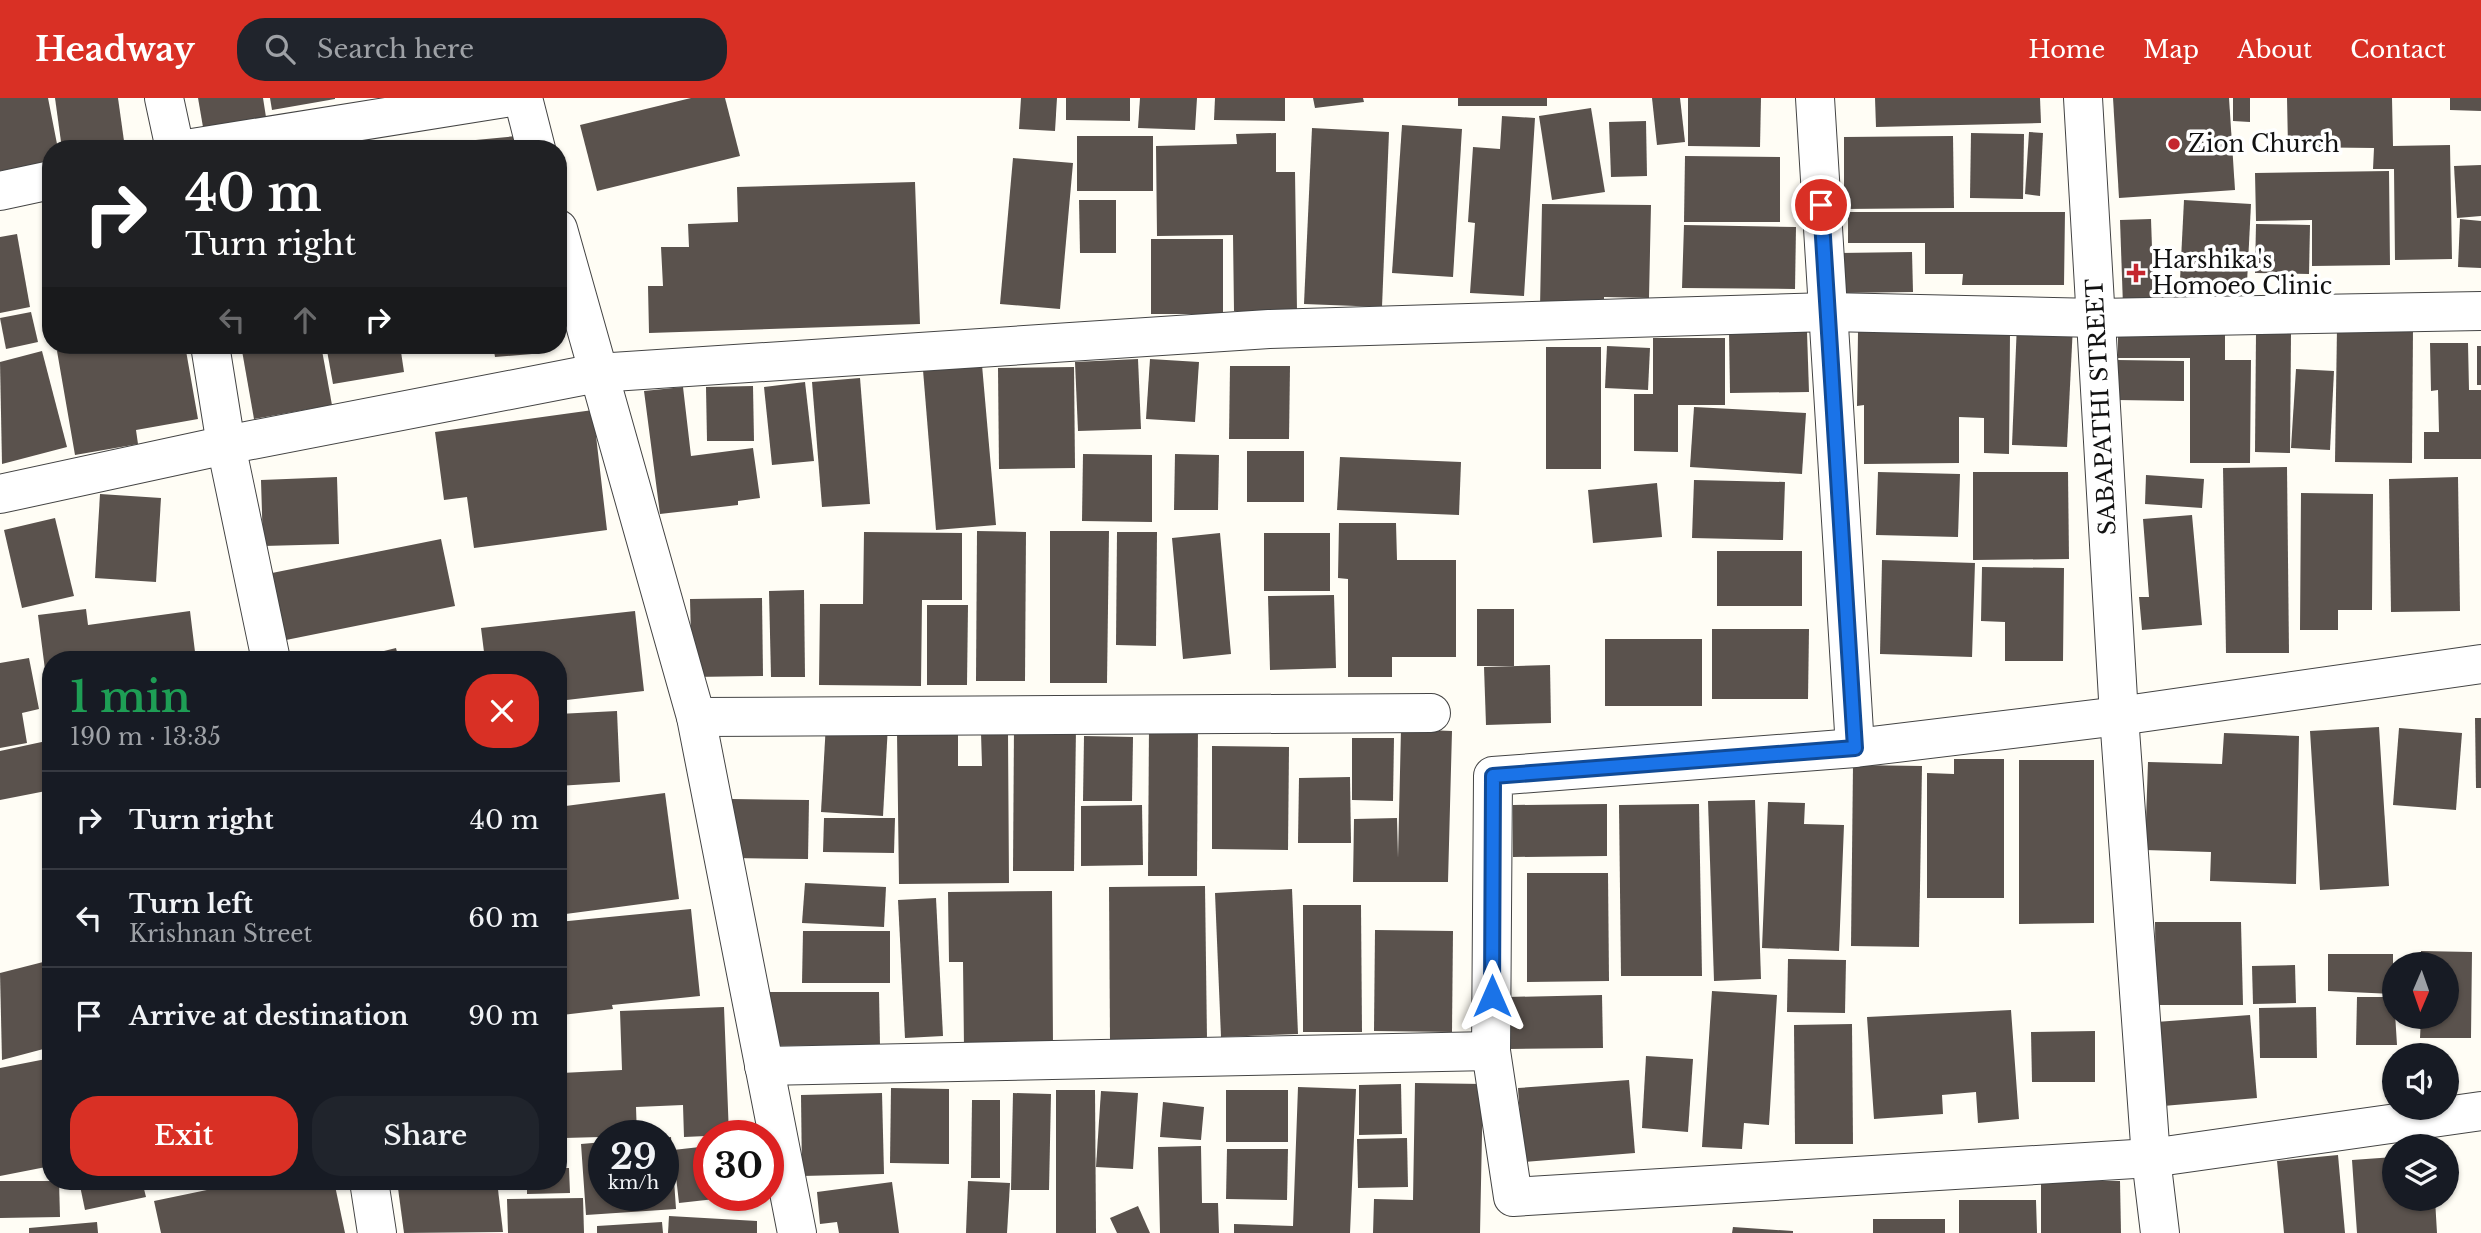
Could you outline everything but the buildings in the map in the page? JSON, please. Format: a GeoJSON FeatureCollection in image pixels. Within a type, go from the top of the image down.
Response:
{"type":"FeatureCollection","features":[{"type":"Feature","properties":{"kind":"street"},"geometry":{"type":"LineString","coordinates":[[164,98],[173,140]]}},
{"type":"Feature","properties":{"kind":"street"},"geometry":{"type":"LineString","coordinates":[[242,140],[505,98]]}},
{"type":"Feature","properties":{"kind":"street"},"geometry":{"type":"LineString","coordinates":[[523,98],[535,140]]}},
{"type":"Feature","properties":{"kind":"street"},"geometry":{"type":"LineString","coordinates":[[1815,98],[1855,748]]}},
{"type":"Feature","properties":{"kind":"street","name":"SABAPATHI STREET"},"geometry":{"type":"LineString","coordinates":[[2083,98],[2119,716],[2151,1157],[2160,1233]]}},
{"type":"Feature","properties":{"kind":"street"},"geometry":{"type":"LineString","coordinates":[[0,191],[42,182]]}},
{"type":"Feature","properties":{"kind":"street"},"geometry":{"type":"LineString","coordinates":[[567,262],[696,717],[797,1233]]}},
{"type":"Feature","properties":{"kind":"street"},"geometry":{"type":"LineString","coordinates":[[0,494],[226,445],[597,373],[1269,329],[1828,312],[2096,318],[2481,311]]}},
{"type":"Feature","properties":{"kind":"street"},"geometry":{"type":"LineString","coordinates":[[211,354],[226,445],[269,651]]}},
{"type":"Feature","properties":{"kind":"street"},"geometry":{"type":"LineString","coordinates":[[2481,664],[2119,716],[1855,748],[1493,776],[1491,1051],[1513,1197],[2151,1157],[2481,1111]]}},
{"type":"Feature","properties":{"kind":"street"},"geometry":{"type":"LineString","coordinates":[[696,717],[1430,713]]}},
{"type":"Feature","properties":{"kind":"street"},"geometry":{"type":"LineString","coordinates":[[764,1066],[1491,1051]]}},
{"type":"Feature","properties":{"kind":"street"},"geometry":{"type":"LineString","coordinates":[[370,1190],[377,1233]]}},
{"type":"Feature","properties":{"kind":"place","name":"Zion Church"},"geometry":{"type":"Point","coordinates":[2174,144]}},
{"type":"Feature","properties":{"kind":"place","name":"Harshika's Homoeo Clinic"},"geometry":{"type":"Point","coordinates":[2136,273]}},
{"type":"Feature","properties":{"kind":"route"},"geometry":{"type":"LineString","coordinates":[[1492,996],[1493,776],[1855,748],[1821,205]]}}]}
